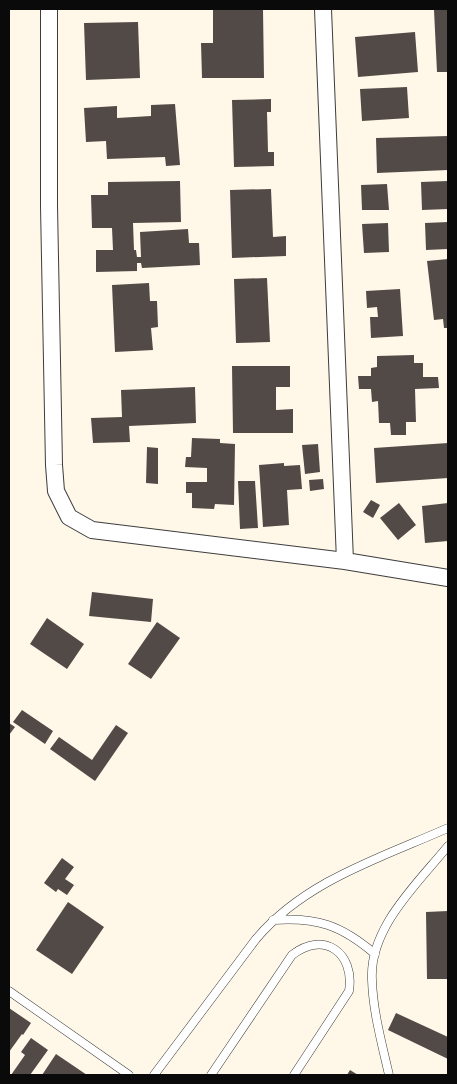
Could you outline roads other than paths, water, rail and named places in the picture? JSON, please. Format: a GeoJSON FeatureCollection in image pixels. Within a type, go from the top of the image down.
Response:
{"type":"FeatureCollection","features":[{"type":"Feature","properties":{"kind":"street"},"geometry":{"type":"LineString","coordinates":[[49,9],[54,465],[56,491],[69,517],[92,530],[345,561],[448,578]]}},
{"type":"Feature","properties":{"kind":"street"},"geometry":{"type":"LineString","coordinates":[[323,9],[345,561]]}},
{"type":"Feature","properties":{"kind":"lane"},"geometry":{"type":"LineString","coordinates":[[154,1075],[256,939],[273,920],[296,900],[323,883],[448,828]]}},
{"type":"Feature","properties":{"kind":"lane"},"geometry":{"type":"LineString","coordinates":[[389,1075],[374,1003],[372,978],[374,954],[381,934],[391,916],[448,846]]}},
{"type":"Feature","properties":{"kind":"lane"},"geometry":{"type":"LineString","coordinates":[[273,920],[295,918],[317,921],[345,932],[374,954]]}},
{"type":"Feature","properties":{"kind":"lane"},"geometry":{"type":"LineString","coordinates":[[211,1075],[292,956],[300,949],[310,945],[330,947],[341,955],[348,966],[351,978],[349,991],[294,1075]]}},
{"type":"Feature","properties":{"kind":"lane"},"geometry":{"type":"LineString","coordinates":[[9,991],[128,1075]]}}]}
